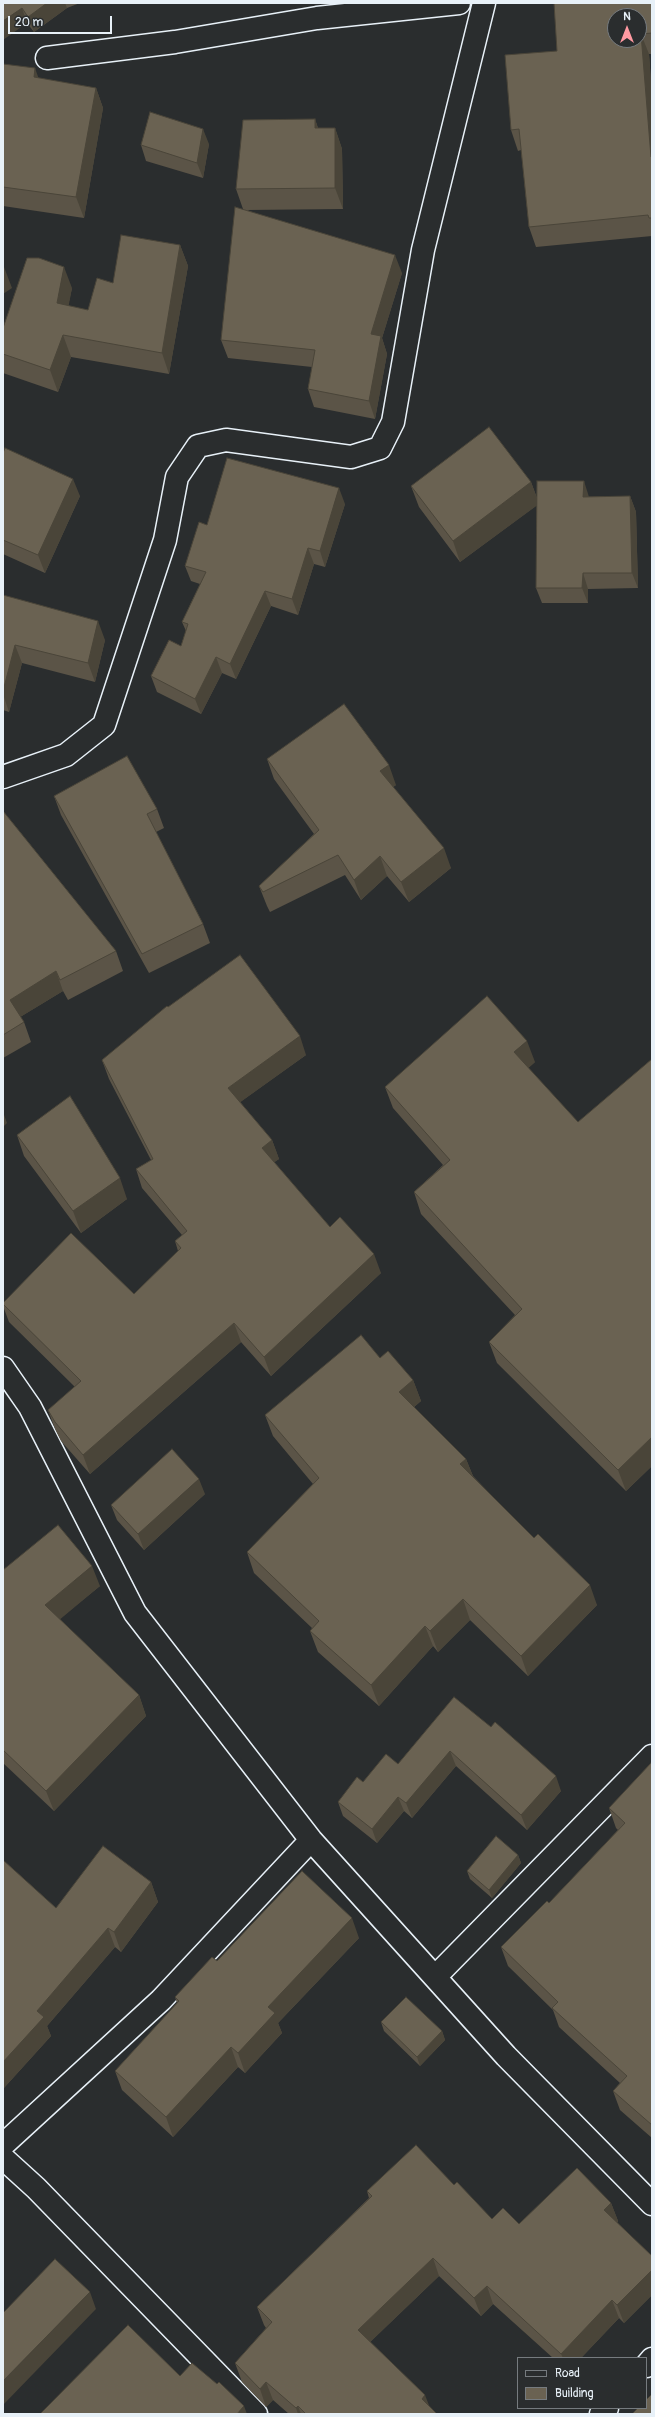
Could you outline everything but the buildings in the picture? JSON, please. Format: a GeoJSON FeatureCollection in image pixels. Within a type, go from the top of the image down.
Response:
{"type":"FeatureCollection","features":[{"type":"Feature","properties":{"kind":"street"},"geometry":{"type":"LineString","coordinates":[[47,58],[174,42],[317,18],[459,3]]}},
{"type":"Feature","properties":{"kind":"street"},"geometry":{"type":"LineString","coordinates":[[3,777],[66,755],[104,725],[165,540],[177,477],[198,446],[226,440],[351,457],[380,448],[392,422],[423,250],[484,3]]}},
{"type":"Feature","properties":{"kind":"street"},"geometry":{"type":"LineString","coordinates":[[3,1368],[30,1407],[135,1613],[311,1840],[436,1976],[506,2056],[652,2204]]}},
{"type":"Feature","properties":{"kind":"street"},"geometry":{"type":"LineString","coordinates":[[436,1976],[652,1756]]}},
{"type":"Feature","properties":{"kind":"street"},"geometry":{"type":"LineString","coordinates":[[3,2145],[161,2000],[311,1840]]}},
{"type":"Feature","properties":{"kind":"street"},"geometry":{"type":"LineString","coordinates":[[3,2158],[36,2188],[256,2414]]}}]}
